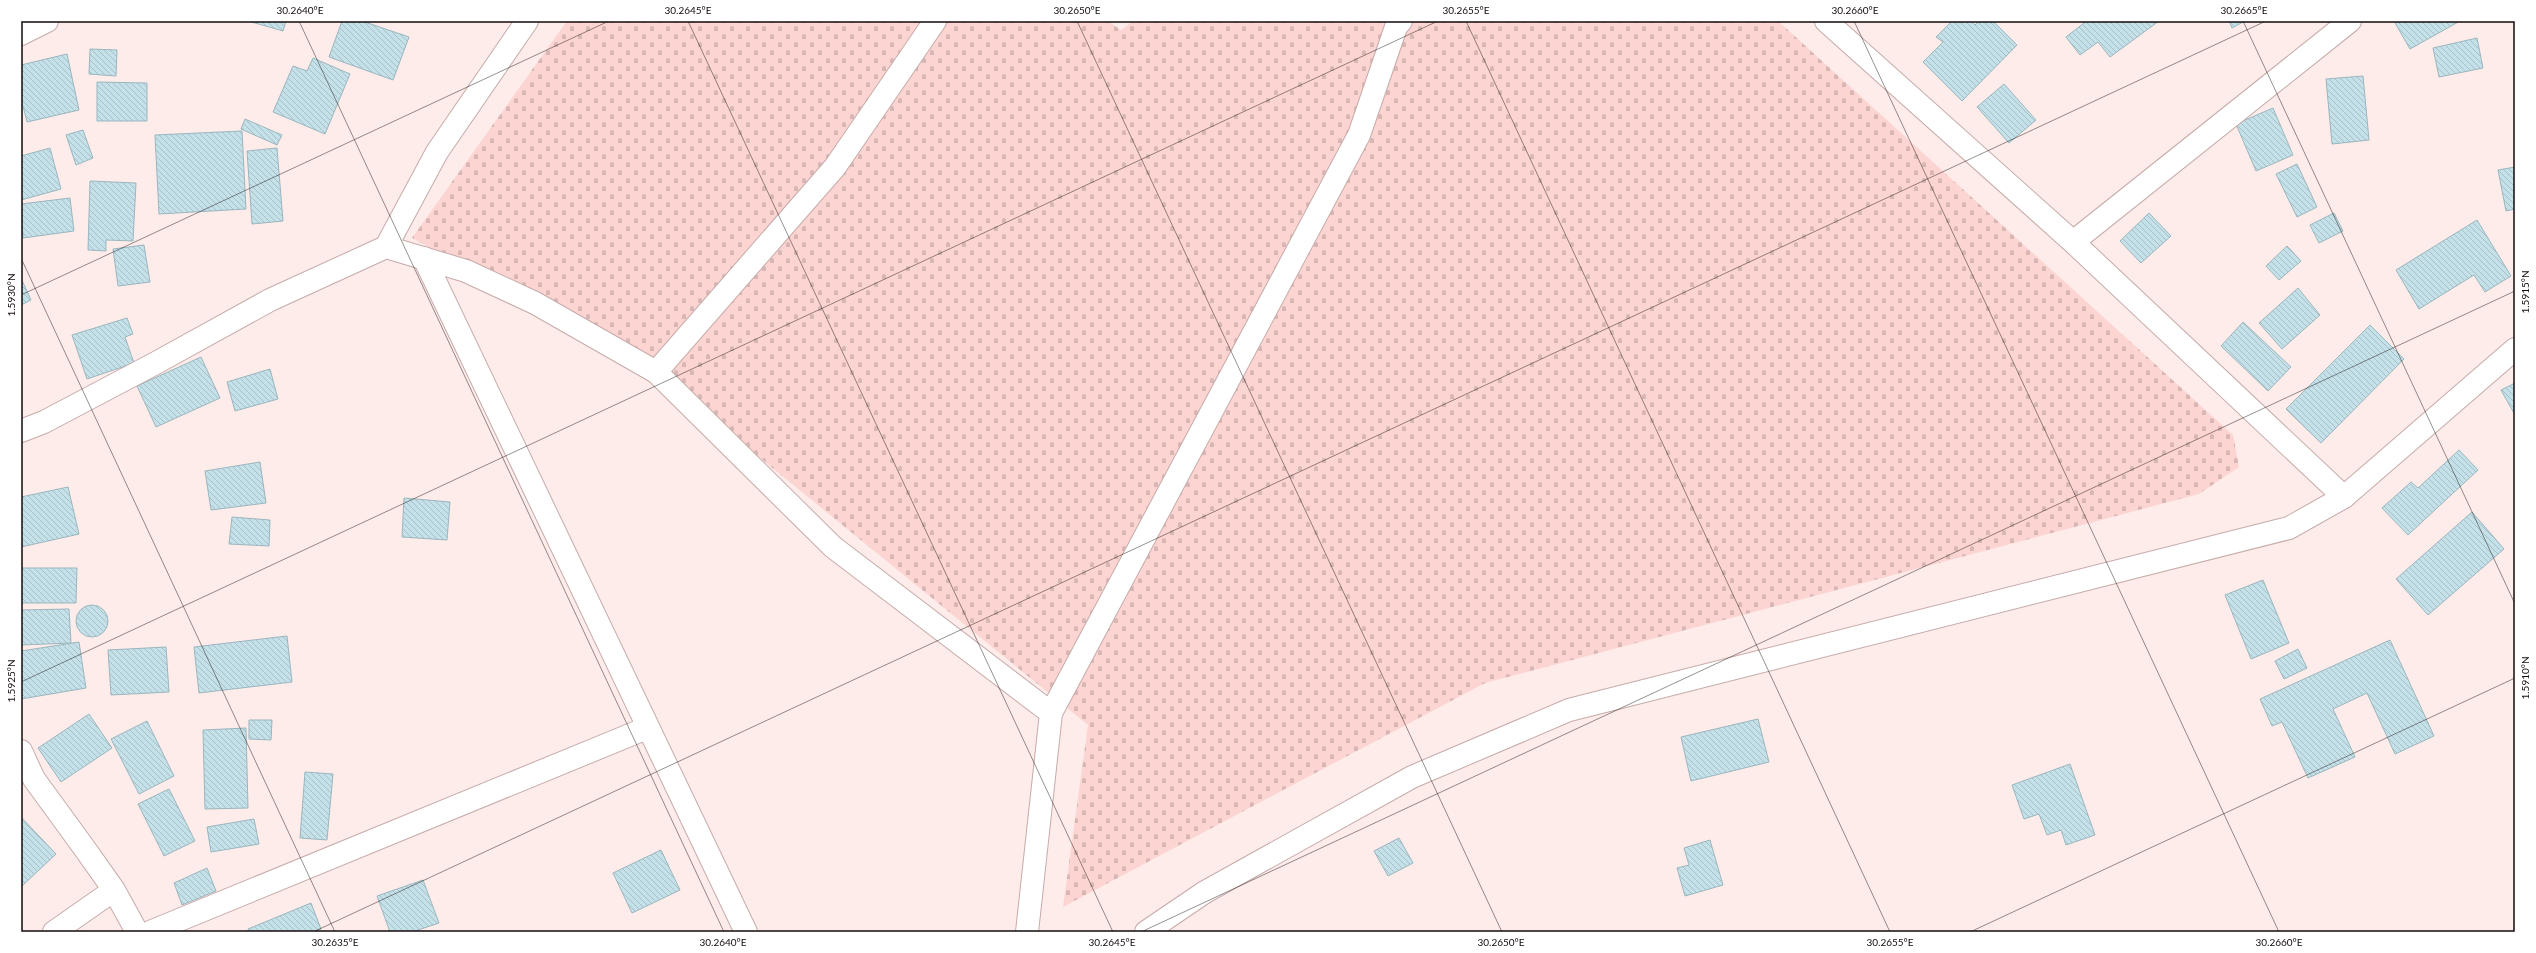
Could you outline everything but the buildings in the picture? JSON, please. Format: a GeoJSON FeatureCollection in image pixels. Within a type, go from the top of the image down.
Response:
{"type":"FeatureCollection","features":[{"type":"Feature","properties":{"kind":"street"},"geometry":{"type":"LineString","coordinates":[[21,34],[47,21]]}},
{"type":"Feature","properties":{"kind":"street"},"geometry":{"type":"LineString","coordinates":[[21,430],[44,422],[154,364],[270,300],[386,247],[437,152],[527,21]]}},
{"type":"Feature","properties":{"kind":"street"},"geometry":{"type":"LineString","coordinates":[[656,372],[835,167],[935,21]]}},
{"type":"Feature","properties":{"kind":"street"},"geometry":{"type":"LineString","coordinates":[[1027,932],[1051,713],[1359,135],[1396,27],[1401,21]]}},
{"type":"Feature","properties":{"kind":"street"},"geometry":{"type":"LineString","coordinates":[[1826,21],[2072,242],[2344,497]]}},
{"type":"Feature","properties":{"kind":"street"},"geometry":{"type":"LineString","coordinates":[[2072,242],[2350,21]]}},
{"type":"Feature","properties":{"kind":"street"},"geometry":{"type":"LineString","coordinates":[[386,247],[466,271],[535,303],[656,372],[833,547],[1051,713]]}},
{"type":"Feature","properties":{"kind":"street"},"geometry":{"type":"LineString","coordinates":[[424,258],[647,728],[746,932]]}},
{"type":"Feature","properties":{"kind":"street"},"geometry":{"type":"LineString","coordinates":[[1146,932],[1205,892],[1412,777],[1569,710],[2288,528],[2344,497],[2515,349]]}},
{"type":"Feature","properties":{"kind":"street"},"geometry":{"type":"LineString","coordinates":[[150,932],[647,728]]}},
{"type":"Feature","properties":{"kind":"street"},"geometry":{"type":"LineString","coordinates":[[21,751],[34,779],[114,890],[137,932]]}},
{"type":"Feature","properties":{"kind":"street"},"geometry":{"type":"LineString","coordinates":[[54,932],[114,890]]}},
{"type":"Feature","properties":{"kind":"green space"},"geometry":{"type":"Polygon","coordinates":[[[567,21],[1108,21],[1121,30],[1133,21],[1295,21],[1300,23],[1310,21],[1778,21],[2233,435],[2239,467],[2199,494],[1485,683],[1063,907],[1088,725],[647,366],[412,238],[567,21]]]}}]}
